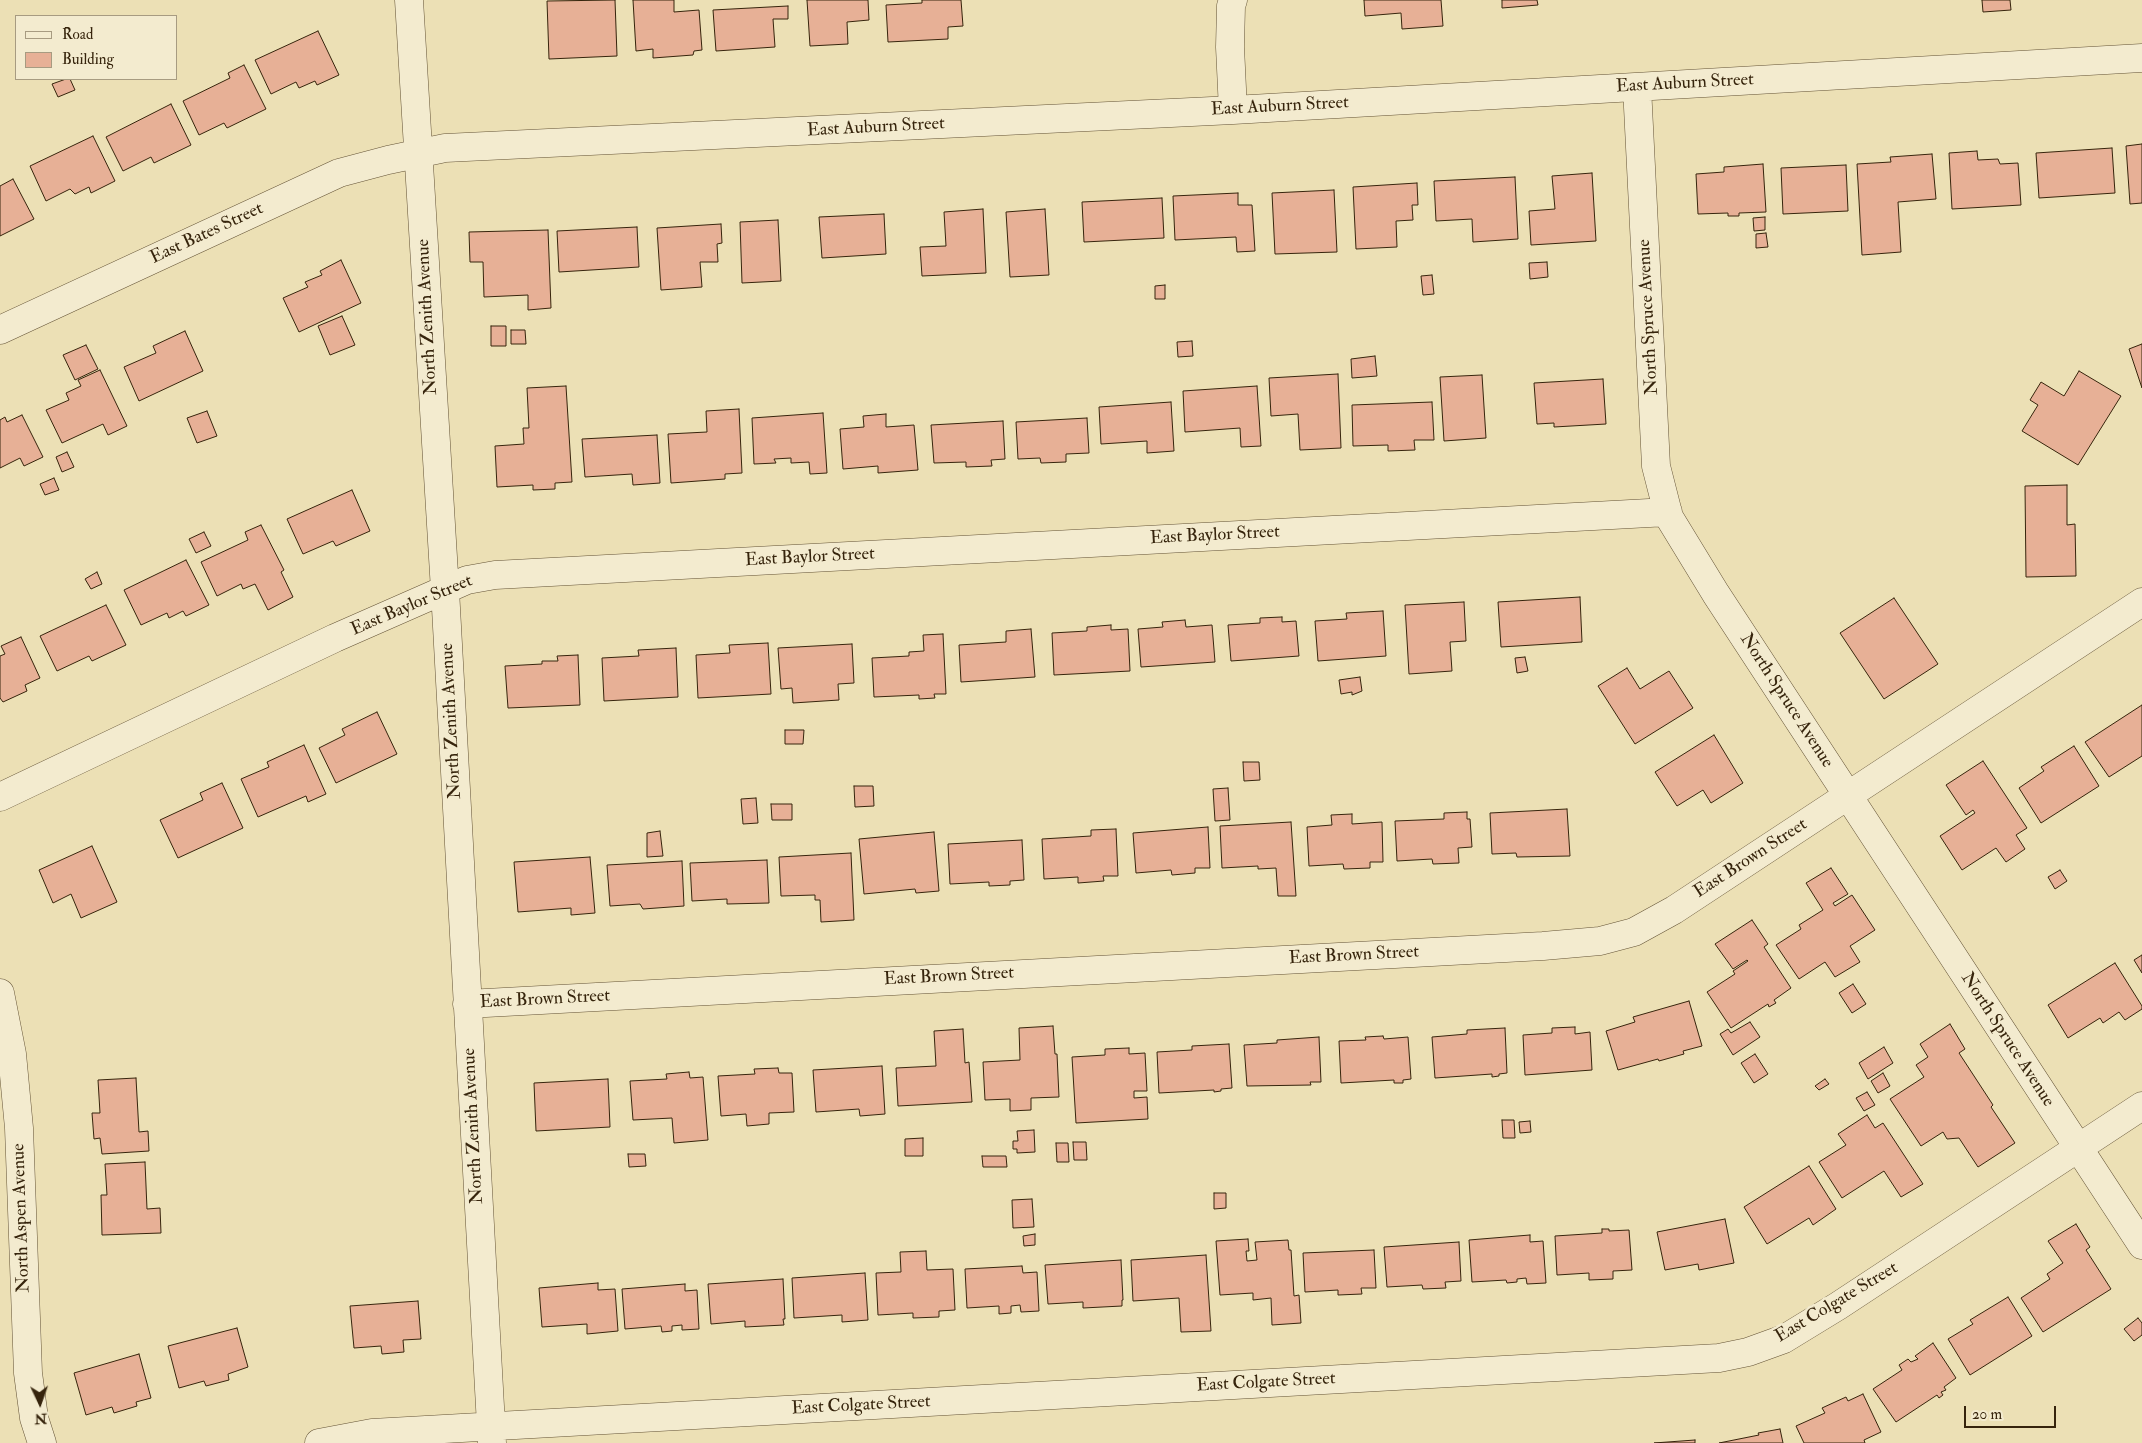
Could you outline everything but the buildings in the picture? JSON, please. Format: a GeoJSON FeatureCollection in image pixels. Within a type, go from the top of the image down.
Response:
{"type":"FeatureCollection","features":[{"type":"Feature","properties":{"kind":"street","name":"North Zenith Avenue"},"geometry":{"type":"LineString","coordinates":[[409,0],[445,590],[491,1435]]}},
{"type":"Feature","properties":{"kind":"street"},"geometry":{"type":"LineString","coordinates":[[1233,0],[1231,6],[1230,47],[1233,110]]}},
{"type":"Feature","properties":{"kind":"street","name":"East Auburn Street"},"geometry":{"type":"LineString","coordinates":[[419,154],[445,148],[1233,110],[2142,58]]}},
{"type":"Feature","properties":{"kind":"street","name":"North Spruce Avenue"},"geometry":{"type":"LineString","coordinates":[[1637,87],[1656,466],[1669,517],[1716,594],[2142,1245]]}},
{"type":"Feature","properties":{"kind":"street","name":"East Bates Street"},"geometry":{"type":"LineString","coordinates":[[0,330],[339,173],[419,154]]}},
{"type":"Feature","properties":{"kind":"street","name":"East Baylor Street"},"geometry":{"type":"LineString","coordinates":[[0,797],[326,642],[467,580],[495,575],[1668,512]]}},
{"type":"Feature","properties":{"kind":"street","name":"East Brown Street"},"geometry":{"type":"LineString","coordinates":[[467,1004],[1543,946],[1600,941],[1634,932],[1674,910],[2142,602]]}},
{"type":"Feature","properties":{"kind":"street","name":"North Aspen Avenue"},"geometry":{"type":"LineString","coordinates":[[0,993],[12,1054],[19,1128],[28,1373],[34,1418],[42,1443]]}},
{"type":"Feature","properties":{"kind":"street","name":"East Colgate Street"},"geometry":{"type":"LineString","coordinates":[[319,1443],[372,1433],[491,1435],[1719,1358],[1748,1352],[1784,1339],[1838,1306],[2142,1106]]}}]}
